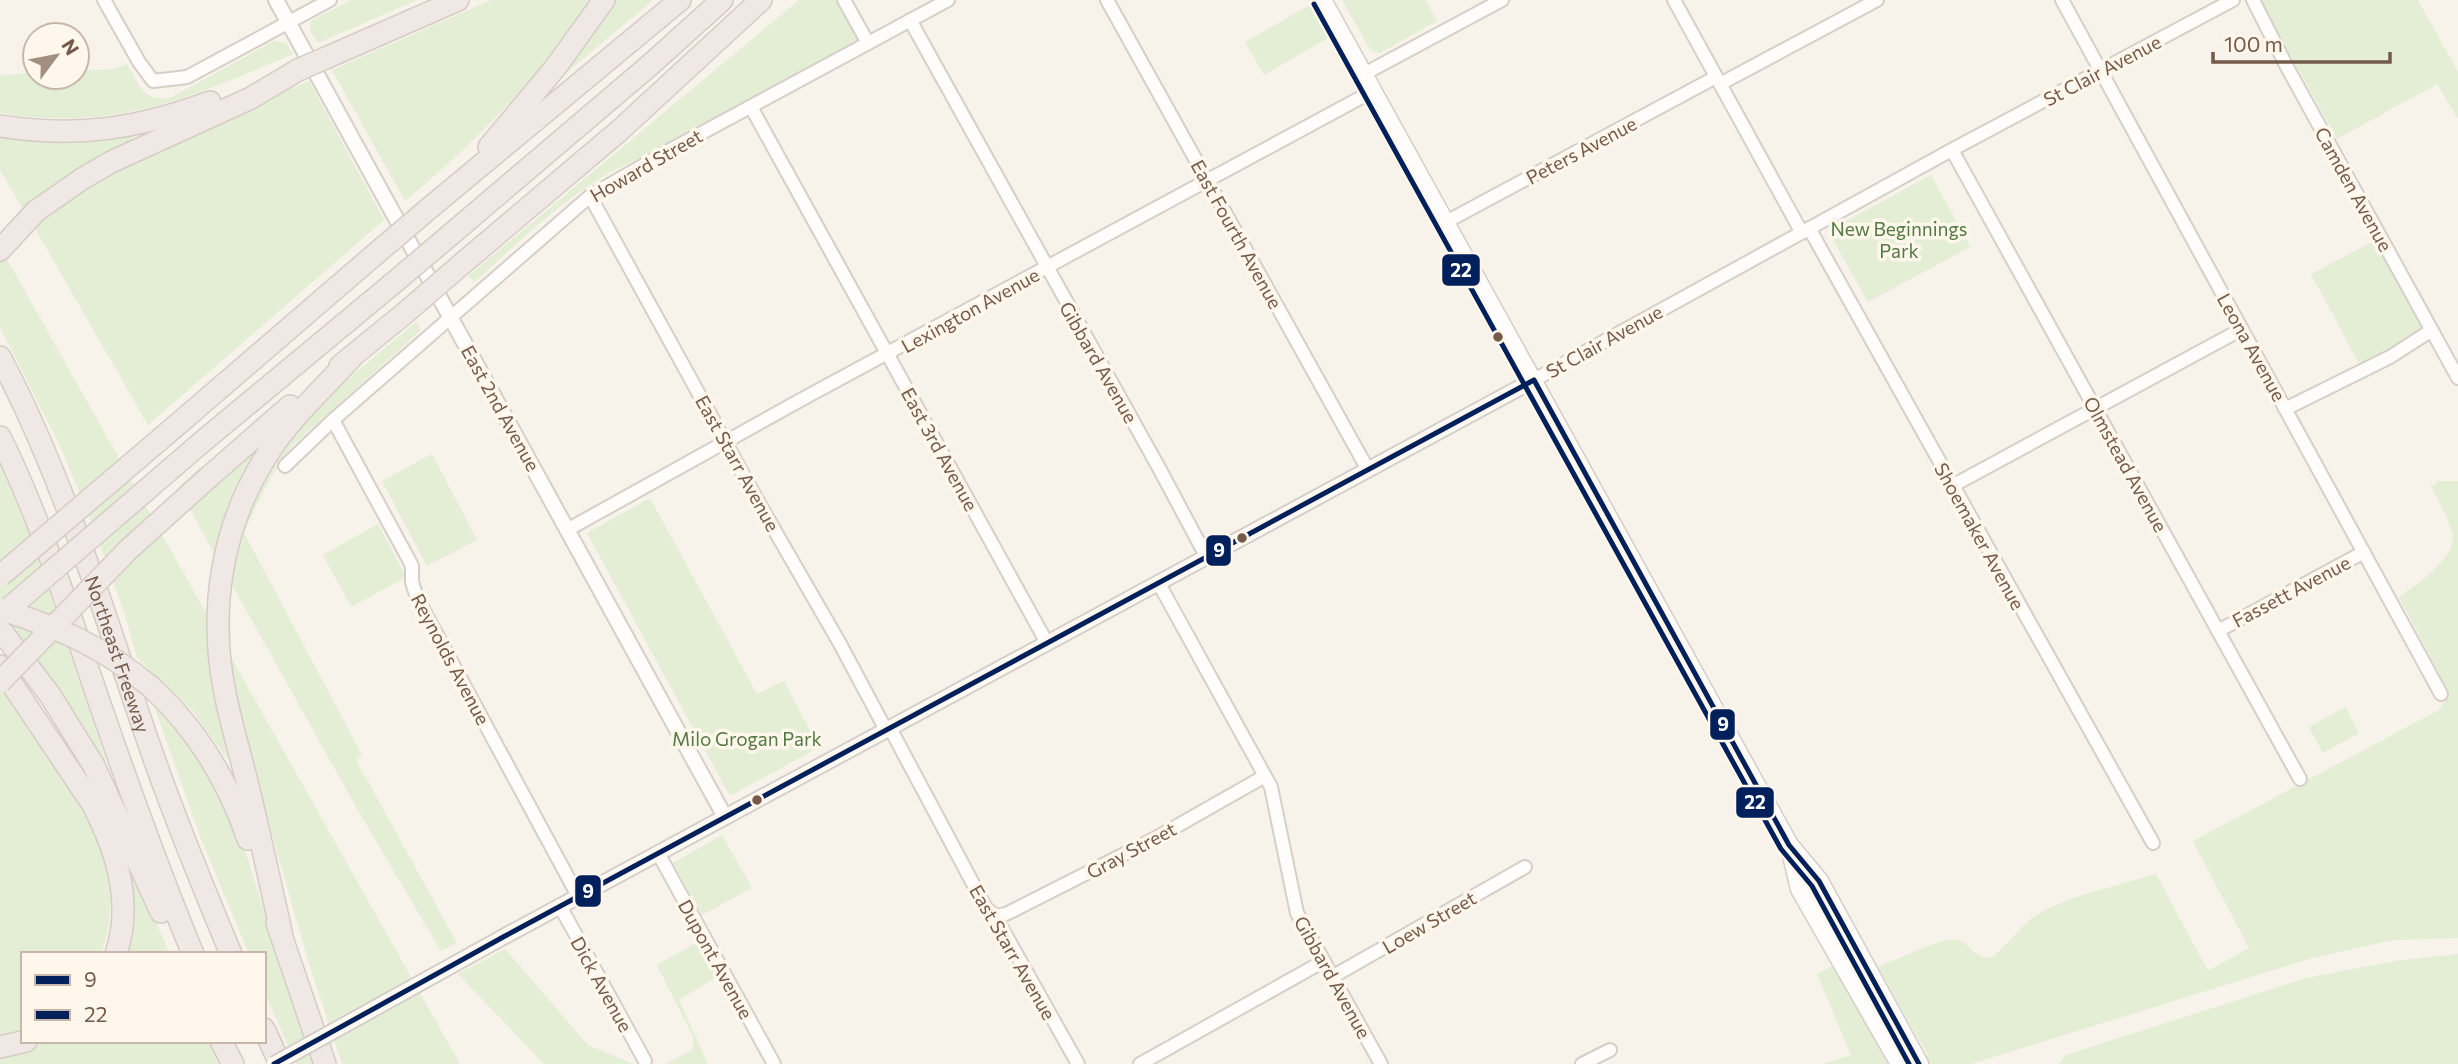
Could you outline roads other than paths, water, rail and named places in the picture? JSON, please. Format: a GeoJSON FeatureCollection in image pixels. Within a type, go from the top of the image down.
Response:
{"type":"FeatureCollection","features":[{"type":"Feature","properties":{"kind":"highway"},"geometry":{"type":"LineString","coordinates":[[0,126],[50,132],[88,132],[128,127],[169,117],[298,70],[458,0]]}},
{"type":"Feature","properties":{"kind":"highway"},"geometry":{"type":"LineString","coordinates":[[468,176],[501,130],[555,68],[604,0]]}},
{"type":"Feature","properties":{"kind":"highway"},"geometry":{"type":"LineString","coordinates":[[0,576],[432,206],[680,0]]}},
{"type":"Feature","properties":{"kind":"highway"},"geometry":{"type":"LineString","coordinates":[[0,616],[202,442],[650,65],[722,0]]}},
{"type":"Feature","properties":{"kind":"highway"},"geometry":{"type":"LineString","coordinates":[[691,67],[761,0]]}},
{"type":"Feature","properties":{"kind":"highway"},"geometry":{"type":"LineString","coordinates":[[0,682],[129,549],[210,476],[405,313],[691,67],[778,0]]}},
{"type":"Feature","properties":{"kind":"highway"},"geometry":{"type":"LineString","coordinates":[[0,250],[22,224],[53,198],[111,162],[251,99],[298,70]]}},
{"type":"Feature","properties":{"kind":"highway","name":"Northeast Freeway"},"geometry":{"type":"LineString","coordinates":[[0,357],[22,398],[50,465],[91,572],[161,777],[230,952]]}},
{"type":"Feature","properties":{"kind":"highway"},"geometry":{"type":"LineString","coordinates":[[282,936],[224,690],[218,610],[224,561],[238,511],[248,488],[280,435],[352,357]]}},
{"type":"Feature","properties":{"kind":"highway","name":"Northeast Freeway"},"geometry":{"type":"LineString","coordinates":[[0,437],[51,557],[129,790],[192,952]]}},
{"type":"Feature","properties":{"kind":"highway"},"geometry":{"type":"LineString","coordinates":[[0,608],[76,636],[106,652],[151,687],[188,724],[222,777],[239,811],[325,1064]]}},
{"type":"Feature","properties":{"kind":"highway"},"geometry":{"type":"LineString","coordinates":[[0,629],[50,695],[94,766],[179,952]]}},
{"type":"Feature","properties":{"kind":"highway"},"geometry":{"type":"LineString","coordinates":[[0,666],[81,786],[105,829],[121,877],[123,898],[123,921],[116,952]]}},
{"type":"Feature","properties":{"kind":"highway"},"geometry":{"type":"LineString","coordinates":[[266,1033],[280,1064]]}},
{"type":"Feature","properties":{"kind":"highway"},"geometry":{"type":"LineString","coordinates":[[0,1047],[21,1042]]}},
{"type":"Feature","properties":{"kind":"highway"},"geometry":{"type":"LineString","coordinates":[[222,1043],[235,1064]]}},
{"type":"Feature","properties":{"kind":"highway"},"geometry":{"type":"LineString","coordinates":[[230,1043],[235,1064]]}},
{"type":"Feature","properties":{"kind":"main road"},"geometry":{"type":"LineString","coordinates":[[1322,0],[1789,845],[1819,881],[1919,1064]]}},
{"type":"Feature","properties":{"kind":"main road"},"geometry":{"type":"LineString","coordinates":[[1789,845],[1800,889],[1900,1064]]}},
{"type":"Feature","properties":{"kind":"street"},"geometry":{"type":"LineString","coordinates":[[104,0],[139,62],[153,81],[187,77],[330,0]]}},
{"type":"Feature","properties":{"kind":"street","name":"East 2nd Avenue"},"geometry":{"type":"LineString","coordinates":[[276,0],[726,817]]}},
{"type":"Feature","properties":{"kind":"street"},"geometry":{"type":"LineString","coordinates":[[844,0],[868,43]]}},
{"type":"Feature","properties":{"kind":"street","name":"Howard Street"},"geometry":{"type":"LineString","coordinates":[[285,466],[590,195],[948,0]]}},
{"type":"Feature","properties":{"kind":"street","name":"East Fourth Avenue"},"geometry":{"type":"LineString","coordinates":[[1107,0],[1367,468]]}},
{"type":"Feature","properties":{"kind":"street"},"geometry":{"type":"LineString","coordinates":[[1364,74],[1502,0]]}},
{"type":"Feature","properties":{"kind":"street","name":"Shoemaker Avenue"},"geometry":{"type":"LineString","coordinates":[[1674,0],[2153,843]]}},
{"type":"Feature","properties":{"kind":"street","name":"Peters Avenue"},"geometry":{"type":"LineString","coordinates":[[1446,222],[1877,0]]}},
{"type":"Feature","properties":{"kind":"street","name":"Leona Avenue"},"geometry":{"type":"LineString","coordinates":[[2062,0],[2441,694]]}},
{"type":"Feature","properties":{"kind":"street","name":"St Clair Avenue"},"geometry":{"type":"LineString","coordinates":[[274,1064],[559,906],[2233,0]]}},
{"type":"Feature","properties":{"kind":"street","name":"Camden Avenue"},"geometry":{"type":"LineString","coordinates":[[2253,0],[2458,378]]}},
{"type":"Feature","properties":{"kind":"street","name":"Gibbard Avenue"},"geometry":{"type":"LineString","coordinates":[[910,20],[1160,468],[1206,556]]}},
{"type":"Feature","properties":{"kind":"street","name":"Lexington Avenue"},"geometry":{"type":"LineString","coordinates":[[567,530],[806,397],[1373,91]]}},
{"type":"Feature","properties":{"kind":"street","name":"East 3rd Avenue"},"geometry":{"type":"LineString","coordinates":[[751,107],[1047,643]]}},
{"type":"Feature","properties":{"kind":"street","name":"Olmstead Avenue"},"geometry":{"type":"LineString","coordinates":[[1952,150],[2300,779]]}},
{"type":"Feature","properties":{"kind":"street","name":"East Starr Avenue"},"geometry":{"type":"LineString","coordinates":[[590,195],[986,908],[995,916],[1078,1064]]}},
{"type":"Feature","properties":{"kind":"street"},"geometry":{"type":"LineString","coordinates":[[1952,486],[2242,329]]}},
{"type":"Feature","properties":{"kind":"street"},"geometry":{"type":"LineString","coordinates":[[2285,409],[2390,357],[2432,330]]}},
{"type":"Feature","properties":{"kind":"street","name":"Reynolds Avenue"},"geometry":{"type":"LineString","coordinates":[[333,421],[409,559],[417,598],[578,896]]}},
{"type":"Feature","properties":{"kind":"street","name":"Fassett Avenue"},"geometry":{"type":"LineString","coordinates":[[2218,631],[2364,552]]}},
{"type":"Feature","properties":{"kind":"street","name":"Gibbard Avenue"},"geometry":{"type":"LineString","coordinates":[[1158,582],[1271,788],[1297,913],[1381,1064]]}},
{"type":"Feature","properties":{"kind":"street","name":"Gray Street"},"geometry":{"type":"LineString","coordinates":[[995,916],[1006,914],[1143,845],[1265,776]]}},
{"type":"Feature","properties":{"kind":"street","name":"Dupont Avenue"},"geometry":{"type":"LineString","coordinates":[[658,853],[774,1064]]}},
{"type":"Feature","properties":{"kind":"street","name":"Loew Street"},"geometry":{"type":"LineString","coordinates":[[1332,977],[1525,867]]}},
{"type":"Feature","properties":{"kind":"street","name":"Dick Avenue"},"geometry":{"type":"LineString","coordinates":[[559,906],[645,1061]]}},
{"type":"Feature","properties":{"kind":"street"},"geometry":{"type":"LineString","coordinates":[[1140,1064],[1324,961]]}},
{"type":"Feature","properties":{"kind":"street"},"geometry":{"type":"LineString","coordinates":[[1582,1064],[1611,1050]]}},
{"type":"Feature","properties":{"kind":"park label","name":"New Beginnings Park"},"geometry":{"type":"Point","coordinates":[1899,239]}},
{"type":"Feature","properties":{"kind":"park label","name":"Milo Grogan Park"},"geometry":{"type":"Point","coordinates":[747,738]}}]}
